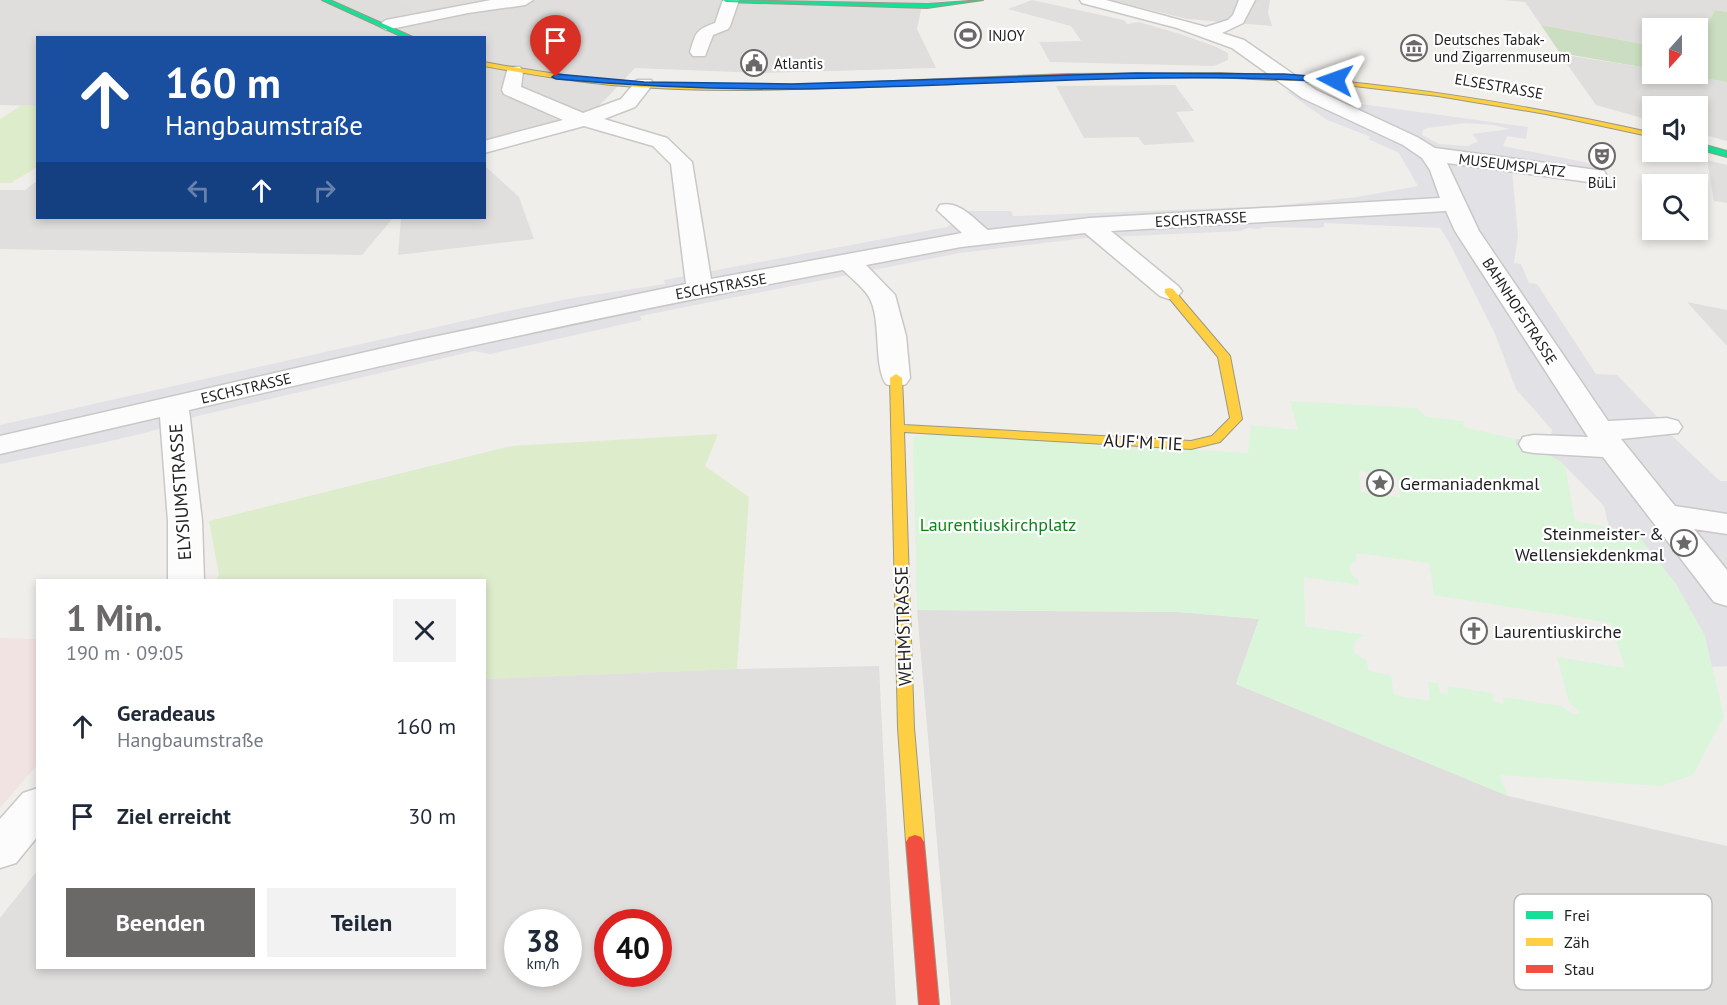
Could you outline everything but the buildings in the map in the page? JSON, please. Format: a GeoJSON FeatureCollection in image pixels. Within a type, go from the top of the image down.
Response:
{"type":"FeatureCollection","features":[{"type":"Feature","properties":{"kind":"street"},"geometry":{"type":"LineString","coordinates":[[325,0],[407,36]]}},
{"type":"Feature","properties":{"kind":"street"},"geometry":{"type":"LineString","coordinates":[[386,25],[468,8],[525,0]]}},
{"type":"Feature","properties":{"kind":"street"},"geometry":{"type":"LineString","coordinates":[[726,0],[927,6],[980,0]]}},
{"type":"Feature","properties":{"kind":"street"},"geometry":{"type":"LineString","coordinates":[[699,52],[705,32],[722,26],[730,0]]}},
{"type":"Feature","properties":{"kind":"street","name":"MUSEUMSPLATZ"},"geometry":{"type":"LineString","coordinates":[[1088,0],[1208,32],[1238,44],[1309,94],[1410,141],[1429,154],[1441,169],[1450,196]]}},
{"type":"Feature","properties":{"kind":"street"},"geometry":{"type":"LineString","coordinates":[[1208,32],[1242,18],[1247,0]]}},
{"type":"Feature","properties":{"kind":"street","name":"ELSESTRASSE"},"geometry":{"type":"LineString","coordinates":[[486,64],[577,80],[690,86],[853,86],[1113,75],[1284,76],[1369,83],[1468,96],[1642,133]]}},
{"type":"Feature","properties":{"kind":"street"},"geometry":{"type":"LineString","coordinates":[[514,71],[511,90],[561,113],[660,142],[681,162],[700,290]]}},
{"type":"Feature","properties":{"kind":"street"},"geometry":{"type":"LineString","coordinates":[[486,146],[584,120],[628,103],[644,84]]}},
{"type":"Feature","properties":{"kind":"street"},"geometry":{"type":"LineString","coordinates":[[1708,149],[1727,154]]}},
{"type":"Feature","properties":{"kind":"street","name":"MUSEUMSPLATZ"},"geometry":{"type":"LineString","coordinates":[[1429,154],[1596,176]]}},
{"type":"Feature","properties":{"kind":"street","name":"ESCHSTRASSE"},"geometry":{"type":"LineString","coordinates":[[0,446],[174,404],[411,341],[982,237],[1090,225],[1143,216],[1450,196]]}},
{"type":"Feature","properties":{"kind":"street","name":"BAHNHOFSTRASSE"},"geometry":{"type":"LineString","coordinates":[[1450,196],[1467,231],[1606,439],[1727,594]]}},
{"type":"Feature","properties":{"kind":"street"},"geometry":{"type":"LineString","coordinates":[[948,210],[982,237]]}},
{"type":"Feature","properties":{"kind":"street","name":"AUF'M TIE"},"geometry":{"type":"LineString","coordinates":[[898,428],[1191,445],[1216,439],[1236,419],[1224,356],[1168,291],[1090,225]]}},
{"type":"Feature","properties":{"kind":"street","name":"WEHMSTRASSE"},"geometry":{"type":"LineString","coordinates":[[849,262],[857,273],[882,295],[892,336],[897,378],[906,728],[929,1005]]}},
{"type":"Feature","properties":{"kind":"street","name":"ELYSIUMSTRASSE"},"geometry":{"type":"LineString","coordinates":[[174,404],[185,521],[186,579]]}},
{"type":"Feature","properties":{"kind":"street"},"geometry":{"type":"LineString","coordinates":[[1534,444],[1606,439],[1667,427]]}},
{"type":"Feature","properties":{"kind":"street"},"geometry":{"type":"LineString","coordinates":[[1664,514],[1727,524]]}},
{"type":"Feature","properties":{"kind":"street"},"geometry":{"type":"LineString","coordinates":[[0,850],[36,807]]}},
{"type":"Feature","properties":{"kind":"shaded area"},"geometry":{"type":"Polygon","coordinates":[[[0,0],[952,0],[923,3],[921,10],[917,29],[936,68],[760,73],[635,68],[598,107],[542,127],[486,140],[486,36],[36,36],[36,106],[0,105],[0,0]]]}},
{"type":"Feature","properties":{"kind":"shaded area"},"geometry":{"type":"Polygon","coordinates":[[[393,0],[496,0],[421,11],[393,0]]]}},
{"type":"Feature","properties":{"kind":"shaded area"},"geometry":{"type":"Polygon","coordinates":[[[1032,0],[1124,20],[1127,24],[1139,22],[1180,34],[1228,53],[1228,60],[1214,66],[1050,62],[1039,42],[1081,41],[1071,26],[1008,9],[1032,0]]]}},
{"type":"Feature","properties":{"kind":"shaded area"},"geometry":{"type":"Polygon","coordinates":[[[1110,0],[1270,0],[1268,13],[1272,26],[1187,19],[1110,0]]]}},
{"type":"Feature","properties":{"kind":"shaded area"},"geometry":{"type":"Polygon","coordinates":[[[1502,0],[1727,0],[1727,12],[1715,10],[1708,23],[1708,18],[1642,18],[1642,44],[1541,25],[1525,2],[1502,0]]]}},
{"type":"Feature","properties":{"kind":"shaded area"},"geometry":{"type":"Polygon","coordinates":[[[1560,54],[1642,67],[1642,84],[1708,84],[1708,79],[1727,82],[1727,141],[1708,136],[1708,96],[1642,96],[1642,118],[1596,105],[1560,54]]]}},
{"type":"Feature","properties":{"kind":"shaded area"},"geometry":{"type":"Polygon","coordinates":[[[1175,85],[1194,111],[1176,112],[1195,142],[1144,145],[1138,137],[1084,138],[1056,86],[1175,85]]]}},
{"type":"Feature","properties":{"kind":"shaded area"},"geometry":{"type":"Polygon","coordinates":[[[1286,91],[1339,101],[1528,127],[1526,139],[1507,136],[1503,146],[1594,164],[1596,176],[1512,169],[1518,236],[1514,263],[1521,264],[1529,283],[1537,284],[1596,374],[1617,375],[1667,427],[1669,433],[1720,481],[1727,481],[1727,666],[1712,667],[1705,636],[1676,584],[1640,538],[1609,527],[1604,506],[1560,461],[1539,450],[1516,445],[1516,439],[1550,441],[1552,430],[1516,389],[1495,334],[1440,228],[1324,223],[1324,227],[1318,228],[1264,227],[1240,231],[1086,238],[960,253],[640,316],[642,320],[490,354],[474,351],[198,416],[149,432],[0,464],[0,425],[508,311],[665,284],[664,280],[947,227],[951,224],[941,211],[1011,211],[1013,216],[1273,206],[1357,197],[1418,186],[1399,153],[1368,139],[1371,137],[1327,120],[1286,91]],[[1466,123],[1428,128],[1423,130],[1422,135],[1439,144],[1468,146],[1478,141],[1472,134],[1510,129],[1466,123]]]}},
{"type":"Feature","properties":{"kind":"shaded area"},"geometry":{"type":"Polygon","coordinates":[[[1708,160],[1727,165],[1727,203],[1714,201],[1708,160]]]}},
{"type":"Feature","properties":{"kind":"shaded area"},"geometry":{"type":"Polygon","coordinates":[[[486,167],[519,197],[534,239],[398,255],[401,219],[486,219],[486,167]]]}},
{"type":"Feature","properties":{"kind":"shaded area"},"geometry":{"type":"Polygon","coordinates":[[[36,182],[36,219],[392,219],[362,255],[0,249],[0,190],[25,190],[36,182]]]}},
{"type":"Feature","properties":{"kind":"shaded area"},"geometry":{"type":"Polygon","coordinates":[[[1687,302],[1727,310],[1727,346],[1687,302]]]}},
{"type":"Feature","properties":{"kind":"shaded area"},"geometry":{"type":"Polygon","coordinates":[[[917,610],[1179,612],[1259,619],[1236,684],[1508,796],[1727,846],[1727,1005],[951,1005],[917,610]]]}},
{"type":"Feature","properties":{"kind":"shaded area"},"geometry":{"type":"Polygon","coordinates":[[[0,638],[36,639],[36,766],[0,808],[0,638]]]}},
{"type":"Feature","properties":{"kind":"shaded area"},"geometry":{"type":"Polygon","coordinates":[[[879,666],[896,1005],[0,1005],[0,918],[36,872],[36,969],[486,969],[486,679],[879,666]]]}},
{"type":"Feature","properties":{"kind":"green space"},"geometry":{"type":"Polygon","coordinates":[[[1715,10],[1727,12],[1727,82],[1708,79],[1708,23],[1715,10]]]}},
{"type":"Feature","properties":{"kind":"green space"},"geometry":{"type":"Polygon","coordinates":[[[1541,25],[1642,44],[1642,67],[1560,53],[1541,25]]]}},
{"type":"Feature","properties":{"kind":"green space"},"geometry":{"type":"Polygon","coordinates":[[[22,105],[36,106],[36,168],[11,183],[0,183],[0,119],[22,105]]]}},
{"type":"Feature","properties":{"kind":"green space","name":"Laurentiuskirchplatz"},"geometry":{"type":"Polygon","coordinates":[[[1290,401],[1416,408],[1427,417],[1464,421],[1463,427],[1516,439],[1516,445],[1542,452],[1560,461],[1565,466],[1575,521],[1609,527],[1640,538],[1676,584],[1705,636],[1724,716],[1693,775],[1661,786],[1500,775],[1508,796],[1236,684],[1259,619],[1179,612],[917,610],[913,438],[931,434],[1248,453],[1251,425],[1298,430],[1290,401]],[[1359,471],[1361,492],[1400,497],[1397,476],[1359,471]],[[1356,553],[1356,561],[1350,567],[1354,577],[1359,580],[1358,585],[1304,577],[1305,626],[1365,635],[1355,641],[1353,648],[1355,653],[1367,661],[1368,671],[1391,675],[1394,695],[1430,701],[1428,682],[1438,683],[1440,693],[1448,694],[1447,686],[1492,693],[1494,702],[1504,704],[1503,697],[1562,706],[1574,715],[1580,712],[1569,703],[1557,657],[1625,668],[1611,623],[1434,595],[1429,563],[1356,553]]]}},
{"type":"Feature","properties":{"kind":"green space"},"geometry":{"type":"Polygon","coordinates":[[[718,434],[705,466],[749,497],[737,669],[486,679],[486,579],[217,579],[219,574],[209,521],[511,446],[718,434]]]}},
{"type":"Feature","properties":{"kind":"traffic: fast"},"geometry":{"type":"LineString","coordinates":[[325,0],[407,36]]}},
{"type":"Feature","properties":{"kind":"traffic: fast"},"geometry":{"type":"LineString","coordinates":[[726,0],[927,6],[980,0]]}},
{"type":"Feature","properties":{"kind":"traffic: fast"},"geometry":{"type":"LineString","coordinates":[[1708,149],[1727,154]]}},
{"type":"Feature","properties":{"kind":"traffic: slow"},"geometry":{"type":"LineString","coordinates":[[486,64],[574,79],[665,86],[774,87],[918,82]]}},
{"type":"Feature","properties":{"kind":"traffic: slow"},"geometry":{"type":"LineString","coordinates":[[1219,75],[1329,81],[1438,93],[1546,112],[1642,133]]}},
{"type":"Feature","properties":{"kind":"traffic: slow"},"geometry":{"type":"LineString","coordinates":[[898,428],[1191,445],[1216,439],[1236,419],[1224,356],[1169,291]]}},
{"type":"Feature","properties":{"kind":"traffic: slow"},"geometry":{"type":"LineString","coordinates":[[896,378],[906,728],[915,842]]}},
{"type":"Feature","properties":{"kind":"traffic: jam"},"geometry":{"type":"LineString","coordinates":[[918,82],[1068,76],[1219,75]]}},
{"type":"Feature","properties":{"kind":"traffic: jam"},"geometry":{"type":"LineString","coordinates":[[915,842],[929,1005]]}},
{"type":"Feature","properties":{"kind":"place","name":"INJOY"},"geometry":{"type":"Point","coordinates":[968,35]}},
{"type":"Feature","properties":{"kind":"place","name":"Deutsches Tabak- und Zigarrenmuseum"},"geometry":{"type":"Point","coordinates":[1414,48]}},
{"type":"Feature","properties":{"kind":"place","name":"Atlantis"},"geometry":{"type":"Point","coordinates":[754,63]}},
{"type":"Feature","properties":{"kind":"place","name":"BüLi"},"geometry":{"type":"Point","coordinates":[1602,156]}},
{"type":"Feature","properties":{"kind":"place","name":"Germaniadenkmal"},"geometry":{"type":"Point","coordinates":[1380,483]}},
{"type":"Feature","properties":{"kind":"place","name":"Steinmeister- & Wellensiekdenkmal"},"geometry":{"type":"Point","coordinates":[1684,543]}},
{"type":"Feature","properties":{"kind":"place","name":"Laurentiuskirche"},"geometry":{"type":"Point","coordinates":[1474,631]}},
{"type":"Feature","properties":{"kind":"route"},"geometry":{"type":"LineString","coordinates":[[556,77],[690,86],[853,86],[1008,78],[1136,75],[1284,76],[1335,80]]}}]}
